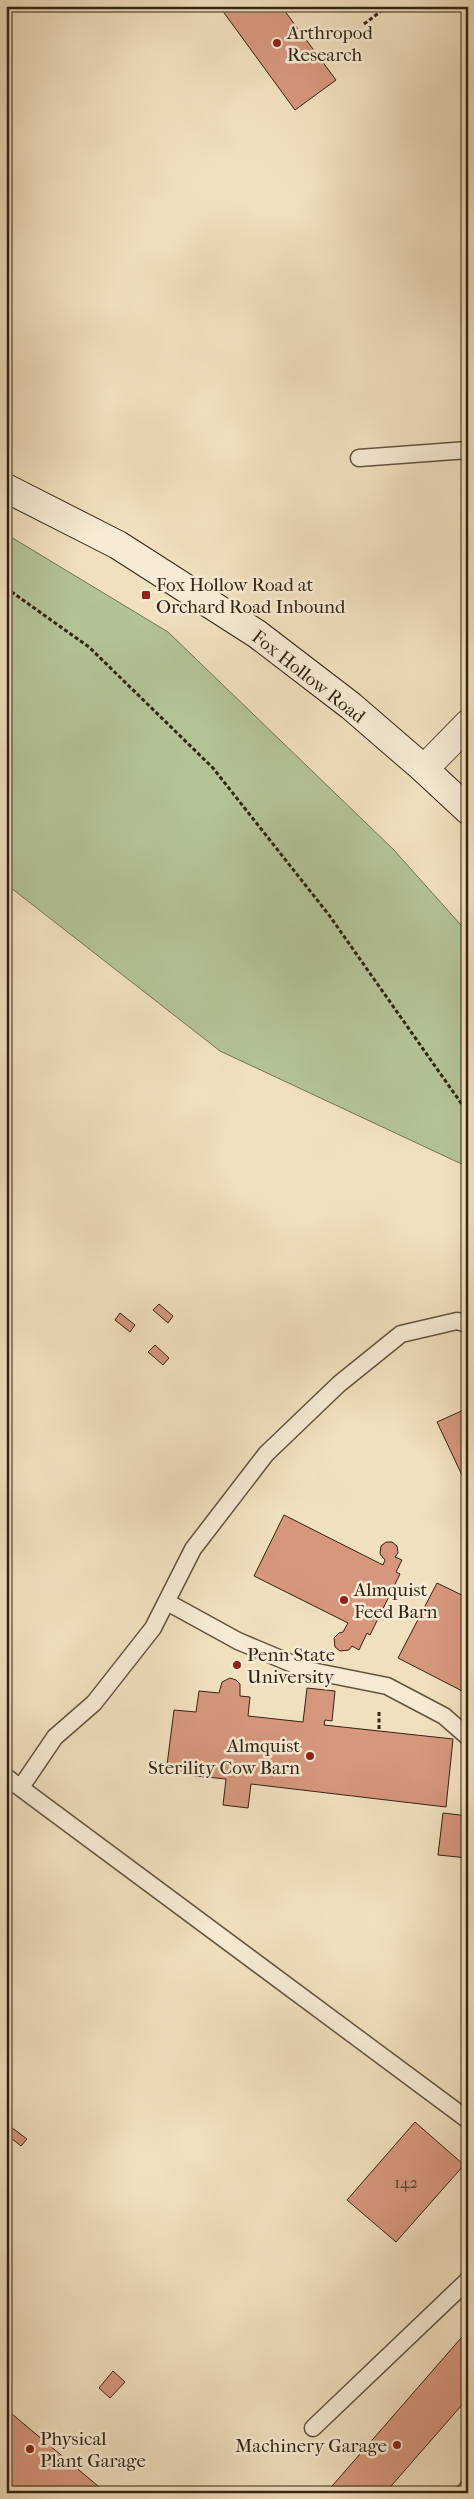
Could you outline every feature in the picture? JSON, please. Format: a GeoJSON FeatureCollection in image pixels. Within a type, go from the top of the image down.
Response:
{"type":"FeatureCollection","features":[{"type":"Feature","properties":{"kind":"main road","name":"Fox Hollow Road"},"geometry":{"type":"LineString","coordinates":[[6,488],[118,545],[257,634],[351,706],[468,810]]}},
{"type":"Feature","properties":{"kind":"main road"},"geometry":{"type":"LineString","coordinates":[[424,769],[468,724]]}},
{"type":"Feature","properties":{"kind":"lane"},"geometry":{"type":"LineString","coordinates":[[359,458],[468,450]]}},
{"type":"Feature","properties":{"kind":"lane"},"geometry":{"type":"LineString","coordinates":[[21,1787],[55,1737],[100,1696],[153,1628],[193,1549],[266,1454],[339,1384],[401,1334],[457,1321],[468,1324]]}},
{"type":"Feature","properties":{"kind":"lane"},"geometry":{"type":"LineString","coordinates":[[167,1602],[238,1642],[307,1670],[387,1686],[444,1716],[468,1737]]}},
{"type":"Feature","properties":{"kind":"lane"},"geometry":{"type":"LineString","coordinates":[[6,1777],[468,2120]]}},
{"type":"Feature","properties":{"kind":"lane"},"geometry":{"type":"LineString","coordinates":[[313,2428],[468,2280]]}},
{"type":"Feature","properties":{"kind":"lane"},"geometry":{"type":"LineString","coordinates":[[464,2493],[468,2488]]}},
{"type":"Feature","properties":{"kind":"path"},"geometry":{"type":"LineString","coordinates":[[364,24],[388,6]]}},
{"type":"Feature","properties":{"kind":"path"},"geometry":{"type":"LineString","coordinates":[[6,588],[89,646],[213,768],[329,915],[468,1113]]}},
{"type":"Feature","properties":{"kind":"green space"},"geometry":{"type":"Polygon","coordinates":[[[6,534],[168,632],[393,849],[468,933],[468,1167],[220,1051],[6,884],[6,534]]]}},
{"type":"Feature","properties":{"kind":"building","name":"Arthropod Research"},"geometry":{"type":"Polygon","coordinates":[[[219,6],[281,6],[336,80],[295,110],[219,6]]]}},
{"type":"Feature","properties":{"kind":"building"},"geometry":{"type":"Polygon","coordinates":[[[159,1304],[173,1316],[168,1323],[153,1310],[159,1304]]]}},
{"type":"Feature","properties":{"kind":"building"},"geometry":{"type":"Polygon","coordinates":[[[120,1313],[135,1325],[130,1332],[115,1320],[120,1313]]]}},
{"type":"Feature","properties":{"kind":"building"},"geometry":{"type":"Polygon","coordinates":[[[155,1345],[169,1358],[163,1365],[148,1352],[155,1345]]]}},
{"type":"Feature","properties":{"kind":"building"},"geometry":{"type":"Polygon","coordinates":[[[468,1408],[468,1488],[437,1422],[468,1408]]]}},
{"type":"Feature","properties":{"kind":"building","name":"Almquist Feed Barn"},"geometry":{"type":"Polygon","coordinates":[[[284,1515],[383,1565],[385,1560],[380,1554],[381,1546],[386,1542],[392,1542],[397,1546],[398,1553],[395,1557],[402,1560],[396,1572],[400,1574],[370,1635],[367,1633],[359,1650],[352,1646],[349,1650],[340,1651],[335,1647],[334,1638],[343,1632],[348,1623],[254,1576],[284,1515]]]}},
{"type":"Feature","properties":{"kind":"building"},"geometry":{"type":"Polygon","coordinates":[[[437,1583],[468,1598],[468,1694],[398,1658],[437,1583]]]}},
{"type":"Feature","properties":{"kind":"building","name":"Almquist Sterility Cow Barn"},"geometry":{"type":"Polygon","coordinates":[[[230,1678],[240,1684],[240,1696],[250,1697],[248,1716],[303,1722],[307,1688],[335,1691],[332,1721],[325,1720],[324,1725],[453,1739],[446,1807],[251,1784],[248,1808],[223,1805],[226,1779],[166,1773],[174,1710],[196,1712],[199,1691],[219,1693],[222,1682],[230,1678]]]}},
{"type":"Feature","properties":{"kind":"building"},"geometry":{"type":"Polygon","coordinates":[[[443,1813],[468,1816],[468,1858],[438,1855],[443,1813]]]}},
{"type":"Feature","properties":{"kind":"building"},"geometry":{"type":"Polygon","coordinates":[[[415,2122],[464,2165],[396,2242],[347,2200],[415,2122]]]}},
{"type":"Feature","properties":{"kind":"building"},"geometry":{"type":"Polygon","coordinates":[[[11,2127],[27,2139],[21,2146],[6,2134],[11,2127]]]}},
{"type":"Feature","properties":{"kind":"building","name":"Machinery Garage"},"geometry":{"type":"Polygon","coordinates":[[[468,2330],[468,2398],[385,2493],[326,2493],[468,2330]]]}},
{"type":"Feature","properties":{"kind":"building"},"geometry":{"type":"Polygon","coordinates":[[[113,2371],[125,2382],[110,2398],[99,2388],[113,2371]]]}},
{"type":"Feature","properties":{"kind":"building","name":"Physical Plant Garage"},"geometry":{"type":"Polygon","coordinates":[[[6,2409],[104,2491],[102,2493],[9,2493],[6,2490],[6,2409]]]}},
{"type":"Feature","properties":{"kind":"place","name":"Arthropod Research"},"geometry":{"type":"Point","coordinates":[277,43]}},
{"type":"Feature","properties":{"kind":"place","name":"Fox Hollow Road at Orchard Road Inbound"},"geometry":{"type":"Point","coordinates":[146,595]}},
{"type":"Feature","properties":{"kind":"place","name":"Almquist Feed Barn"},"geometry":{"type":"Point","coordinates":[344,1600]}},
{"type":"Feature","properties":{"kind":"place","name":"Penn State University"},"geometry":{"type":"Point","coordinates":[237,1665]}},
{"type":"Feature","properties":{"kind":"place","name":"Almquist Sterility Cow Barn"},"geometry":{"type":"Point","coordinates":[310,1756]}},
{"type":"Feature","properties":{"kind":"place","name":"Machinery Garage"},"geometry":{"type":"Point","coordinates":[397,2445]}},
{"type":"Feature","properties":{"kind":"place","name":"Physical Plant Garage"},"geometry":{"type":"Point","coordinates":[30,2449]}}]}
